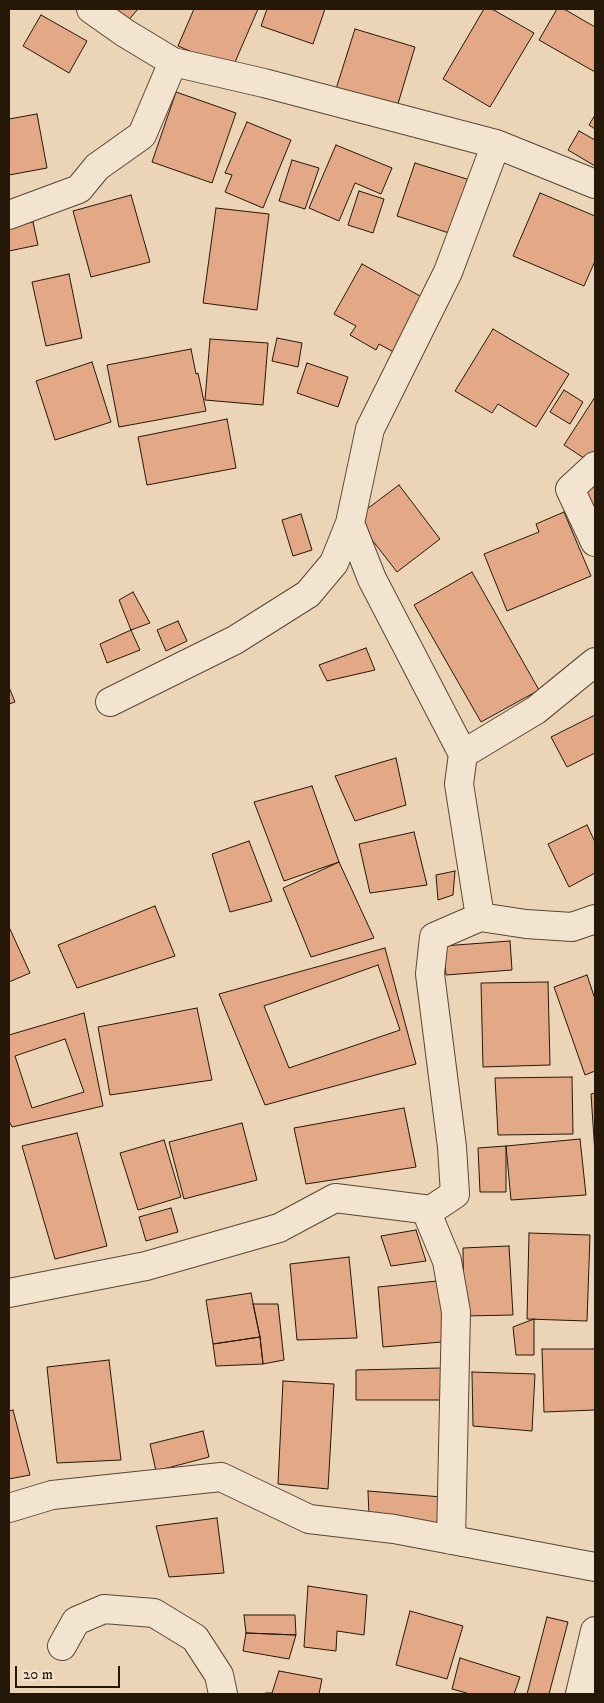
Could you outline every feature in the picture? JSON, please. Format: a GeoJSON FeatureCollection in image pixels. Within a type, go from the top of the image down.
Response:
{"type":"FeatureCollection","features":[{"type":"Feature","properties":{"kind":"street"},"geometry":{"type":"LineString","coordinates":[[91,9],[125,33],[173,62],[264,83],[496,144],[595,184]]}},
{"type":"Feature","properties":{"kind":"street"},"geometry":{"type":"LineString","coordinates":[[9,215],[79,189],[97,166],[142,135],[173,62]]}},
{"type":"Feature","properties":{"kind":"street"},"geometry":{"type":"LineString","coordinates":[[110,702],[235,640],[308,594],[334,563],[350,522],[370,429],[448,272],[496,144]]}},
{"type":"Feature","properties":{"kind":"street"},"geometry":{"type":"LineString","coordinates":[[595,466],[570,489],[595,542]]}},
{"type":"Feature","properties":{"kind":"street"},"geometry":{"type":"LineString","coordinates":[[350,522],[372,579],[463,754],[459,784],[480,917]]}},
{"type":"Feature","properties":{"kind":"street"},"geometry":{"type":"LineString","coordinates":[[463,754],[536,710],[595,662]]}},
{"type":"Feature","properties":{"kind":"street"},"geometry":{"type":"LineString","coordinates":[[451,1540],[456,1312],[447,1261],[428,1212],[455,1194],[452,1147],[430,974],[434,936],[480,917],[526,924],[572,927],[595,919]]}},
{"type":"Feature","properties":{"kind":"street"},"geometry":{"type":"LineString","coordinates":[[9,1292],[146,1266],[279,1228],[336,1198],[431,1210]]}},
{"type":"Feature","properties":{"kind":"street"},"geometry":{"type":"LineString","coordinates":[[9,1508],[52,1496],[221,1477],[309,1519],[394,1529],[595,1567]]}},
{"type":"Feature","properties":{"kind":"street"},"geometry":{"type":"LineString","coordinates":[[62,1646],[76,1621],[104,1609],[154,1613],[195,1638],[219,1675],[223,1694]]}},
{"type":"Feature","properties":{"kind":"street"},"geometry":{"type":"LineString","coordinates":[[580,1694],[595,1631]]}},
{"type":"Feature","properties":{"kind":"building"},"geometry":{"type":"Polygon","coordinates":[[[109,9],[138,9],[126,23],[109,9]]]}},
{"type":"Feature","properties":{"kind":"building"},"geometry":{"type":"Polygon","coordinates":[[[194,9],[258,9],[232,69],[178,46],[194,9]]]}},
{"type":"Feature","properties":{"kind":"building"},"geometry":{"type":"Polygon","coordinates":[[[267,9],[325,9],[313,44],[261,26],[267,9]]]}},
{"type":"Feature","properties":{"kind":"building"},"geometry":{"type":"Polygon","coordinates":[[[484,9],[492,9],[534,33],[490,107],[443,79],[484,9]]]}},
{"type":"Feature","properties":{"kind":"building"},"geometry":{"type":"Polygon","coordinates":[[[557,9],[564,9],[595,27],[595,72],[539,40],[557,9]]]}},
{"type":"Feature","properties":{"kind":"building"},"geometry":{"type":"Polygon","coordinates":[[[41,15],[87,41],[69,73],[23,46],[41,15]]]}},
{"type":"Feature","properties":{"kind":"building"},"geometry":{"type":"Polygon","coordinates":[[[355,29],[415,47],[397,107],[336,89],[355,29]]]}},
{"type":"Feature","properties":{"kind":"building"},"geometry":{"type":"Polygon","coordinates":[[[176,92],[236,113],[212,183],[152,162],[176,92]]]}},
{"type":"Feature","properties":{"kind":"building"},"geometry":{"type":"Polygon","coordinates":[[[37,114],[47,168],[9,175],[9,119],[37,114]]]}},
{"type":"Feature","properties":{"kind":"building"},"geometry":{"type":"Polygon","coordinates":[[[595,115],[595,129],[589,125],[595,115]]]}},
{"type":"Feature","properties":{"kind":"building"},"geometry":{"type":"Polygon","coordinates":[[[247,122],[291,140],[263,208],[225,192],[232,175],[225,173],[247,122]]]}},
{"type":"Feature","properties":{"kind":"building"},"geometry":{"type":"Polygon","coordinates":[[[579,131],[595,140],[595,166],[568,150],[579,131]]]}},
{"type":"Feature","properties":{"kind":"building"},"geometry":{"type":"Polygon","coordinates":[[[336,145],[392,168],[381,194],[355,183],[339,221],[309,208],[336,145]]]}},
{"type":"Feature","properties":{"kind":"building"},"geometry":{"type":"Polygon","coordinates":[[[292,160],[319,168],[305,209],[279,201],[292,160]]]}},
{"type":"Feature","properties":{"kind":"building"},"geometry":{"type":"Polygon","coordinates":[[[415,163],[470,180],[452,234],[397,216],[415,163]]]}},
{"type":"Feature","properties":{"kind":"building"},"geometry":{"type":"Polygon","coordinates":[[[359,191],[384,199],[373,233],[348,225],[359,191]]]}},
{"type":"Feature","properties":{"kind":"building"},"geometry":{"type":"Polygon","coordinates":[[[540,193],[595,216],[595,261],[584,286],[513,256],[540,193]]]}},
{"type":"Feature","properties":{"kind":"building"},"geometry":{"type":"Polygon","coordinates":[[[131,195],[150,262],[91,277],[73,211],[131,195]]]}},
{"type":"Feature","properties":{"kind":"building"},"geometry":{"type":"Polygon","coordinates":[[[216,208],[269,214],[257,310],[203,303],[216,208]]]}},
{"type":"Feature","properties":{"kind":"building"},"geometry":{"type":"Polygon","coordinates":[[[33,222],[38,245],[9,251],[9,227],[33,222]]]}},
{"type":"Feature","properties":{"kind":"building"},"geometry":{"type":"Polygon","coordinates":[[[362,264],[429,301],[399,355],[379,344],[376,350],[350,335],[356,326],[334,314],[362,264]]]}},
{"type":"Feature","properties":{"kind":"building"},"geometry":{"type":"Polygon","coordinates":[[[69,274],[82,338],[46,346],[32,282],[69,274]]]}},
{"type":"Feature","properties":{"kind":"building"},"geometry":{"type":"Polygon","coordinates":[[[493,329],[569,374],[536,427],[498,404],[492,413],[455,391],[493,329]]]}},
{"type":"Feature","properties":{"kind":"building"},"geometry":{"type":"Polygon","coordinates":[[[277,338],[302,343],[298,367],[272,361],[277,338]]]}},
{"type":"Feature","properties":{"kind":"building"},"geometry":{"type":"Polygon","coordinates":[[[210,339],[268,343],[263,405],[205,400],[210,339]]]}},
{"type":"Feature","properties":{"kind":"building"},"geometry":{"type":"Polygon","coordinates":[[[191,349],[206,411],[119,427],[107,365],[191,349]]]}},
{"type":"Feature","properties":{"kind":"building"},"geometry":{"type":"Polygon","coordinates":[[[92,362],[111,422],[55,440],[36,381],[92,362]]]}},
{"type":"Feature","properties":{"kind":"building"},"geometry":{"type":"Polygon","coordinates":[[[307,363],[348,377],[338,407],[297,393],[307,363]]]}},
{"type":"Feature","properties":{"kind":"building"},"geometry":{"type":"Polygon","coordinates":[[[564,390],[583,402],[570,424],[550,412],[564,390]]]}},
{"type":"Feature","properties":{"kind":"building"},"geometry":{"type":"Polygon","coordinates":[[[595,397],[595,453],[590,462],[564,445],[595,397]]]}},
{"type":"Feature","properties":{"kind":"building"},"geometry":{"type":"Polygon","coordinates":[[[227,419],[236,468],[147,485],[138,437],[227,419]]]}},
{"type":"Feature","properties":{"kind":"building"},"geometry":{"type":"Polygon","coordinates":[[[595,473],[595,515],[579,488],[595,473]]]}},
{"type":"Feature","properties":{"kind":"building"},"geometry":{"type":"Polygon","coordinates":[[[399,485],[440,539],[397,572],[355,518],[399,485]]]}},
{"type":"Feature","properties":{"kind":"building"},"geometry":{"type":"Polygon","coordinates":[[[564,512],[591,576],[507,611],[484,554],[539,532],[536,524],[564,512]]]}},
{"type":"Feature","properties":{"kind":"building"},"geometry":{"type":"Polygon","coordinates":[[[301,514],[312,550],[293,556],[282,520],[301,514]]]}},
{"type":"Feature","properties":{"kind":"building"},"geometry":{"type":"Polygon","coordinates":[[[472,572],[539,690],[481,722],[414,605],[472,572]]]}},
{"type":"Feature","properties":{"kind":"building"},"geometry":{"type":"Polygon","coordinates":[[[133,592],[150,623],[131,630],[119,600],[133,592]]]}},
{"type":"Feature","properties":{"kind":"building"},"geometry":{"type":"Polygon","coordinates":[[[178,621],[187,641],[166,651],[157,630],[178,621]]]}},
{"type":"Feature","properties":{"kind":"building"},"geometry":{"type":"Polygon","coordinates":[[[131,630],[140,650],[107,663],[100,644],[131,630]]]}},
{"type":"Feature","properties":{"kind":"building"},"geometry":{"type":"Polygon","coordinates":[[[366,648],[375,670],[327,681],[319,665],[366,648]]]}},
{"type":"Feature","properties":{"kind":"building"},"geometry":{"type":"Polygon","coordinates":[[[9,687],[15,702],[9,704],[9,687]]]}},
{"type":"Feature","properties":{"kind":"building"},"geometry":{"type":"Polygon","coordinates":[[[595,715],[595,753],[567,767],[551,737],[595,715]]]}},
{"type":"Feature","properties":{"kind":"building"},"geometry":{"type":"Polygon","coordinates":[[[396,758],[406,805],[355,821],[335,776],[396,758]]]}},
{"type":"Feature","properties":{"kind":"building"},"geometry":{"type":"Polygon","coordinates":[[[312,786],[339,862],[284,881],[254,802],[312,786]]]}},
{"type":"Feature","properties":{"kind":"building"},"geometry":{"type":"Polygon","coordinates":[[[587,825],[595,842],[595,873],[569,887],[548,844],[587,825]]]}},
{"type":"Feature","properties":{"kind":"building"},"geometry":{"type":"Polygon","coordinates":[[[414,832],[427,885],[370,893],[359,844],[414,832]]]}},
{"type":"Feature","properties":{"kind":"building"},"geometry":{"type":"Polygon","coordinates":[[[249,841],[272,901],[230,912],[212,854],[249,841]]]}},
{"type":"Feature","properties":{"kind":"building"},"geometry":{"type":"Polygon","coordinates":[[[339,862],[374,938],[311,957],[283,888],[339,862]]]}},
{"type":"Feature","properties":{"kind":"building"},"geometry":{"type":"Polygon","coordinates":[[[455,871],[453,895],[438,900],[436,875],[455,871]]]}},
{"type":"Feature","properties":{"kind":"building"},"geometry":{"type":"Polygon","coordinates":[[[155,906],[175,956],[77,988],[58,945],[155,906]]]}},
{"type":"Feature","properties":{"kind":"building"},"geometry":{"type":"Polygon","coordinates":[[[9,927],[30,973],[9,982],[9,927]]]}},
{"type":"Feature","properties":{"kind":"building"},"geometry":{"type":"Polygon","coordinates":[[[510,941],[512,970],[446,975],[443,946],[510,941]]]}},
{"type":"Feature","properties":{"kind":"building"},"geometry":{"type":"Polygon","coordinates":[[[385,948],[416,1064],[265,1105],[219,994],[385,948]]]}},
{"type":"Feature","properties":{"kind":"building"},"geometry":{"type":"Polygon","coordinates":[[[378,965],[400,1030],[289,1068],[264,1006],[378,965]]]}},
{"type":"Feature","properties":{"kind":"building"},"geometry":{"type":"Polygon","coordinates":[[[587,975],[595,999],[595,1071],[585,1075],[554,987],[587,975]]]}},
{"type":"Feature","properties":{"kind":"building"},"geometry":{"type":"Polygon","coordinates":[[[548,982],[550,1065],[483,1067],[481,983],[548,982]]]}},
{"type":"Feature","properties":{"kind":"building"},"geometry":{"type":"Polygon","coordinates":[[[197,1008],[212,1080],[110,1095],[98,1027],[197,1008]]]}},
{"type":"Feature","properties":{"kind":"building"},"geometry":{"type":"Polygon","coordinates":[[[84,1013],[103,1106],[12,1127],[9,1121],[9,1035],[84,1013]]]}},
{"type":"Feature","properties":{"kind":"building"},"geometry":{"type":"Polygon","coordinates":[[[65,1039],[84,1092],[32,1108],[15,1056],[65,1039]]]}},
{"type":"Feature","properties":{"kind":"building"},"geometry":{"type":"Polygon","coordinates":[[[572,1077],[573,1134],[498,1135],[495,1078],[572,1077]]]}},
{"type":"Feature","properties":{"kind":"building"},"geometry":{"type":"Polygon","coordinates":[[[595,1093],[595,1154],[591,1094],[595,1093]]]}},
{"type":"Feature","properties":{"kind":"building"},"geometry":{"type":"Polygon","coordinates":[[[404,1108],[416,1167],[306,1184],[294,1128],[404,1108]]]}},
{"type":"Feature","properties":{"kind":"building"},"geometry":{"type":"Polygon","coordinates":[[[242,1123],[257,1180],[184,1199],[169,1142],[242,1123]]]}},
{"type":"Feature","properties":{"kind":"building"},"geometry":{"type":"Polygon","coordinates":[[[77,1133],[107,1246],[55,1259],[22,1146],[77,1133]]]}},
{"type":"Feature","properties":{"kind":"building"},"geometry":{"type":"Polygon","coordinates":[[[580,1139],[586,1195],[511,1200],[506,1146],[580,1139]]]}},
{"type":"Feature","properties":{"kind":"building"},"geometry":{"type":"Polygon","coordinates":[[[164,1140],[181,1197],[138,1210],[120,1153],[164,1140]]]}},
{"type":"Feature","properties":{"kind":"building"},"geometry":{"type":"Polygon","coordinates":[[[506,1146],[506,1192],[480,1192],[478,1148],[506,1146]]]}},
{"type":"Feature","properties":{"kind":"building"},"geometry":{"type":"Polygon","coordinates":[[[171,1208],[178,1232],[146,1241],[139,1217],[171,1208]]]}},
{"type":"Feature","properties":{"kind":"building"},"geometry":{"type":"Polygon","coordinates":[[[416,1230],[426,1261],[391,1266],[381,1236],[416,1230]]]}},
{"type":"Feature","properties":{"kind":"building"},"geometry":{"type":"Polygon","coordinates":[[[529,1233],[590,1235],[587,1321],[527,1319],[529,1233]]]}},
{"type":"Feature","properties":{"kind":"building"},"geometry":{"type":"Polygon","coordinates":[[[509,1246],[513,1315],[464,1316],[463,1248],[509,1246]]]}},
{"type":"Feature","properties":{"kind":"building"},"geometry":{"type":"Polygon","coordinates":[[[349,1257],[357,1338],[297,1340],[290,1264],[349,1257]]]}},
{"type":"Feature","properties":{"kind":"building"},"geometry":{"type":"Polygon","coordinates":[[[447,1280],[453,1341],[383,1347],[378,1287],[447,1280]]]}},
{"type":"Feature","properties":{"kind":"building"},"geometry":{"type":"Polygon","coordinates":[[[251,1293],[260,1337],[213,1344],[206,1300],[251,1293]]]}},
{"type":"Feature","properties":{"kind":"building"},"geometry":{"type":"Polygon","coordinates":[[[253,1304],[278,1304],[284,1360],[263,1364],[253,1304]]]}},
{"type":"Feature","properties":{"kind":"building"},"geometry":{"type":"Polygon","coordinates":[[[534,1319],[534,1355],[516,1355],[513,1327],[534,1319]]]}},
{"type":"Feature","properties":{"kind":"building"},"geometry":{"type":"Polygon","coordinates":[[[260,1337],[263,1364],[216,1366],[213,1344],[260,1337]]]}},
{"type":"Feature","properties":{"kind":"building"},"geometry":{"type":"Polygon","coordinates":[[[542,1349],[595,1349],[595,1410],[544,1412],[542,1349]]]}},
{"type":"Feature","properties":{"kind":"building"},"geometry":{"type":"Polygon","coordinates":[[[109,1360],[121,1460],[57,1463],[47,1367],[109,1360]]]}},
{"type":"Feature","properties":{"kind":"building"},"geometry":{"type":"Polygon","coordinates":[[[441,1368],[443,1400],[356,1400],[356,1370],[441,1368]]]}},
{"type":"Feature","properties":{"kind":"building"},"geometry":{"type":"Polygon","coordinates":[[[472,1372],[535,1374],[532,1431],[473,1426],[472,1372]]]}},
{"type":"Feature","properties":{"kind":"building"},"geometry":{"type":"Polygon","coordinates":[[[283,1381],[334,1384],[328,1489],[278,1484],[283,1381]]]}},
{"type":"Feature","properties":{"kind":"building"},"geometry":{"type":"Polygon","coordinates":[[[13,1410],[30,1475],[9,1479],[9,1411],[13,1410]]]}},
{"type":"Feature","properties":{"kind":"building"},"geometry":{"type":"Polygon","coordinates":[[[203,1431],[209,1457],[156,1471],[150,1444],[203,1431]]]}},
{"type":"Feature","properties":{"kind":"building"},"geometry":{"type":"Polygon","coordinates":[[[368,1491],[442,1497],[441,1526],[369,1516],[368,1491]]]}},
{"type":"Feature","properties":{"kind":"building"},"geometry":{"type":"Polygon","coordinates":[[[217,1518],[224,1573],[169,1577],[156,1526],[217,1518]]]}},
{"type":"Feature","properties":{"kind":"building"},"geometry":{"type":"Polygon","coordinates":[[[308,1586],[367,1595],[364,1635],[337,1631],[336,1651],[304,1647],[308,1586]]]}},
{"type":"Feature","properties":{"kind":"building"},"geometry":{"type":"Polygon","coordinates":[[[410,1611],[463,1626],[447,1679],[396,1665],[410,1611]]]}},
{"type":"Feature","properties":{"kind":"building"},"geometry":{"type":"Polygon","coordinates":[[[244,1615],[295,1615],[296,1635],[246,1633],[244,1615]]]}},
{"type":"Feature","properties":{"kind":"building"},"geometry":{"type":"Polygon","coordinates":[[[547,1617],[568,1622],[549,1694],[527,1694],[547,1617]]]}},
{"type":"Feature","properties":{"kind":"building"},"geometry":{"type":"Polygon","coordinates":[[[246,1633],[296,1635],[289,1659],[243,1651],[246,1633]]]}},
{"type":"Feature","properties":{"kind":"building"},"geometry":{"type":"Polygon","coordinates":[[[460,1658],[520,1677],[514,1694],[470,1694],[452,1689],[460,1658]]]}},
{"type":"Feature","properties":{"kind":"building"},"geometry":{"type":"Polygon","coordinates":[[[279,1671],[322,1679],[319,1694],[265,1694],[272,1693],[279,1671]]]}}]}
